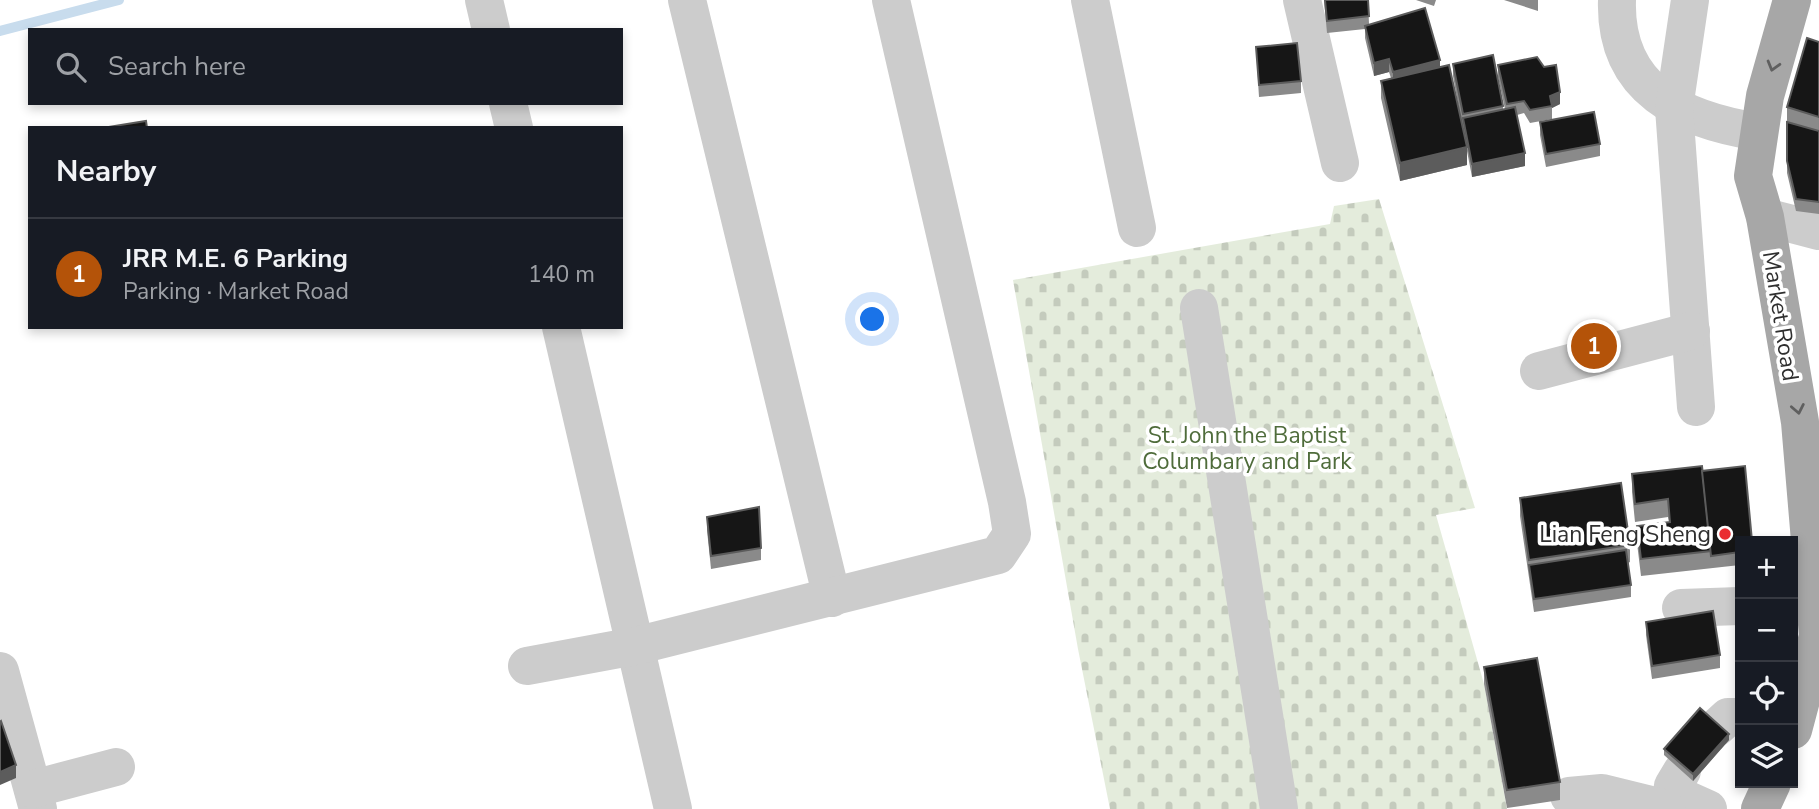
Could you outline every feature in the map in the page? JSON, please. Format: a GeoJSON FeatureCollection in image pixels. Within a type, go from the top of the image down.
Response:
{"type":"FeatureCollection","features":[{"type":"Feature","properties":{"kind":"main road","name":"Market Road"},"geometry":{"type":"LineString","coordinates":[[1792,0],[1765,96],[1754,176],[1765,217],[1800,422],[1811,620],[1794,725]]}},
{"type":"Feature","properties":{"kind":"main road"},"geometry":{"type":"LineString","coordinates":[[1798,742],[1819,720]]}},
{"type":"Feature","properties":{"kind":"main road"},"geometry":{"type":"LineString","coordinates":[[1760,809],[1770,788]]}},
{"type":"Feature","properties":{"kind":"street"},"geometry":{"type":"LineString","coordinates":[[484,0],[491,28]]}},
{"type":"Feature","properties":{"kind":"street"},"geometry":{"type":"LineString","coordinates":[[687,0],[832,598]]}},
{"type":"Feature","properties":{"kind":"street"},"geometry":{"type":"LineString","coordinates":[[527,666],[635,646],[998,555],[1012,534],[1007,502],[891,0]]}},
{"type":"Feature","properties":{"kind":"street"},"geometry":{"type":"LineString","coordinates":[[1090,0],[1137,229]]}},
{"type":"Feature","properties":{"kind":"street"},"geometry":{"type":"LineString","coordinates":[[1302,0],[1340,163]]}},
{"type":"Feature","properties":{"kind":"street"},"geometry":{"type":"LineString","coordinates":[[1617,0],[1621,40],[1631,69],[1674,108],[1726,127],[1759,132]]}},
{"type":"Feature","properties":{"kind":"street"},"geometry":{"type":"LineString","coordinates":[[1690,0],[1674,108],[1696,407]]}},
{"type":"Feature","properties":{"kind":"street"},"geometry":{"type":"LineString","coordinates":[[509,105],[514,126]]}},
{"type":"Feature","properties":{"kind":"street"},"geometry":{"type":"LineString","coordinates":[[1765,217],[1819,231]]}},
{"type":"Feature","properties":{"kind":"street"},"geometry":{"type":"LineString","coordinates":[[1199,308],[1279,809]]}},
{"type":"Feature","properties":{"kind":"street"},"geometry":{"type":"LineString","coordinates":[[561,329],[673,809]]}},
{"type":"Feature","properties":{"kind":"street"},"geometry":{"type":"LineString","coordinates":[[1539,371],[1691,331]]}},
{"type":"Feature","properties":{"kind":"street"},"geometry":{"type":"LineString","coordinates":[[1681,608],[1735,606]]}},
{"type":"Feature","properties":{"kind":"street"},"geometry":{"type":"LineString","coordinates":[[0,671],[35,799],[116,766]]}},
{"type":"Feature","properties":{"kind":"street"},"geometry":{"type":"LineString","coordinates":[[1682,771],[1673,786],[1679,796],[1708,809]]}},
{"type":"Feature","properties":{"kind":"street"},"geometry":{"type":"LineString","coordinates":[[1569,796],[1602,793],[1667,809]]}},
{"type":"Feature","properties":{"kind":"green space","name":"St. John the Baptist Columbary and Park"},"geometry":{"type":"Polygon","coordinates":[[[1379,199],[1475,508],[1436,515],[1484,684],[1507,809],[1110,809],[1078,649],[1013,280],[1330,224],[1334,206],[1379,199]]]}},
{"type":"Feature","properties":{"kind":"building"},"geometry":{"type":"Polygon","coordinates":[[[1325,0],[1368,0],[1369,16],[1327,21],[1325,0]]]}},
{"type":"Feature","properties":{"kind":"building"},"geometry":{"type":"Polygon","coordinates":[[[1425,8],[1440,60],[1393,72],[1389,59],[1374,63],[1365,26],[1425,8]]]}},
{"type":"Feature","properties":{"kind":"building"},"geometry":{"type":"Polygon","coordinates":[[[1807,38],[1819,42],[1819,117],[1787,107],[1807,38]]]}},
{"type":"Feature","properties":{"kind":"building"},"geometry":{"type":"Polygon","coordinates":[[[1297,43],[1301,81],[1259,85],[1256,47],[1297,43]]]}},
{"type":"Feature","properties":{"kind":"building"},"geometry":{"type":"Polygon","coordinates":[[[1493,55],[1503,106],[1463,114],[1453,64],[1493,55]]]}},
{"type":"Feature","properties":{"kind":"building"},"geometry":{"type":"Polygon","coordinates":[[[1537,57],[1544,67],[1556,65],[1560,92],[1550,96],[1552,106],[1530,110],[1524,101],[1507,104],[1498,65],[1537,57]]]}},
{"type":"Feature","properties":{"kind":"building"},"geometry":{"type":"Polygon","coordinates":[[[1449,65],[1467,147],[1400,163],[1381,81],[1449,65]]]}},
{"type":"Feature","properties":{"kind":"building"},"geometry":{"type":"Polygon","coordinates":[[[1515,107],[1525,153],[1472,164],[1463,118],[1515,107]]]}},
{"type":"Feature","properties":{"kind":"building"},"geometry":{"type":"Polygon","coordinates":[[[1594,112],[1600,144],[1546,154],[1540,122],[1594,112]]]}},
{"type":"Feature","properties":{"kind":"building"},"geometry":{"type":"Polygon","coordinates":[[[146,121],[147,126],[114,126],[146,121]]]}},
{"type":"Feature","properties":{"kind":"building"},"geometry":{"type":"Polygon","coordinates":[[[1787,122],[1819,131],[1819,202],[1796,199],[1787,161],[1787,122]]]}},
{"type":"Feature","properties":{"kind":"building"},"geometry":{"type":"Polygon","coordinates":[[[1702,466],[1711,551],[1641,559],[1637,526],[1670,522],[1668,499],[1635,504],[1632,474],[1702,466]]]}},
{"type":"Feature","properties":{"kind":"building"},"geometry":{"type":"Polygon","coordinates":[[[1745,466],[1752,536],[1735,536],[1735,553],[1711,556],[1702,471],[1745,466]]]}},
{"type":"Feature","properties":{"kind":"building"},"geometry":{"type":"Polygon","coordinates":[[[1621,483],[1630,545],[1529,560],[1520,498],[1621,483]]]}},
{"type":"Feature","properties":{"kind":"building"},"geometry":{"type":"Polygon","coordinates":[[[759,507],[761,548],[711,556],[707,517],[759,507]]]}},
{"type":"Feature","properties":{"kind":"building"},"geometry":{"type":"Polygon","coordinates":[[[1626,550],[1631,585],[1534,599],[1529,565],[1626,550]]]}},
{"type":"Feature","properties":{"kind":"building"},"geometry":{"type":"Polygon","coordinates":[[[1713,611],[1720,655],[1652,666],[1646,622],[1713,611]]]}},
{"type":"Feature","properties":{"kind":"building"},"geometry":{"type":"Polygon","coordinates":[[[1537,658],[1560,782],[1507,790],[1484,667],[1537,658]]]}},
{"type":"Feature","properties":{"kind":"building"},"geometry":{"type":"Polygon","coordinates":[[[1700,708],[1729,734],[1693,774],[1664,749],[1700,708]]]}},
{"type":"Feature","properties":{"kind":"building"},"geometry":{"type":"Polygon","coordinates":[[[0,722],[16,765],[0,772],[0,722]]]}},
{"type":"Feature","properties":{"kind":"waterway"},"geometry":{"type":"LineString","coordinates":[[0,31],[119,0]]}},
{"type":"Feature","properties":{"kind":"place","name":"JRR M.E. 6 Parking"},"geometry":{"type":"Point","coordinates":[1594,346]}},
{"type":"Feature","properties":{"kind":"place","name":"Lian Feng Sheng"},"geometry":{"type":"Point","coordinates":[1725,534]}}]}
